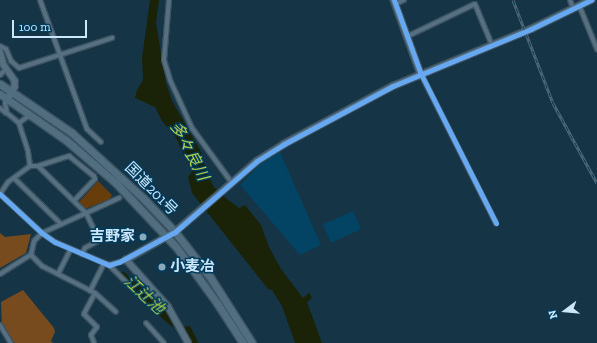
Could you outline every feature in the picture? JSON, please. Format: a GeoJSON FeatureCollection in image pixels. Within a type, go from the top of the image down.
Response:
{"type":"FeatureCollection","features":[{"type":"Feature","properties":{"kind":"highway","name":"国道201号"},"geometry":{"type":"LineString","coordinates":[[0,84],[92,150],[120,175],[175,232],[210,277],[252,343]]}},
{"type":"Feature","properties":{"kind":"highway","name":"国道201号"},"geometry":{"type":"LineString","coordinates":[[0,94],[36,118],[116,183],[168,237],[203,283],[243,343]]}},
{"type":"Feature","properties":{"kind":"street"},"geometry":{"type":"LineString","coordinates":[[40,0],[87,129],[101,142]]}},
{"type":"Feature","properties":{"kind":"street"},"geometry":{"type":"LineString","coordinates":[[168,0],[164,60],[170,80],[192,128],[231,185]]}},
{"type":"Feature","properties":{"kind":"street"},"geometry":{"type":"LineString","coordinates":[[404,0],[395,2],[406,37],[421,74],[496,223]]}},
{"type":"Feature","properties":{"kind":"street"},"geometry":{"type":"LineString","coordinates":[[570,0],[576,7],[597,48]]}},
{"type":"Feature","properties":{"kind":"street"},"geometry":{"type":"LineString","coordinates":[[90,291],[107,264],[126,260],[168,237],[274,150],[421,74],[492,45],[591,0]]}},
{"type":"Feature","properties":{"kind":"street"},"geometry":{"type":"LineString","coordinates":[[406,37],[476,4],[492,45]]}},
{"type":"Feature","properties":{"kind":"street"},"geometry":{"type":"LineString","coordinates":[[0,46],[6,49],[11,61],[19,68],[112,38]]}},
{"type":"Feature","properties":{"kind":"street"},"geometry":{"type":"LineString","coordinates":[[0,51],[6,69],[15,81],[13,92],[5,104],[7,113]]}},
{"type":"Feature","properties":{"kind":"street"},"geometry":{"type":"LineString","coordinates":[[0,75],[6,69]]}},
{"type":"Feature","properties":{"kind":"street"},"geometry":{"type":"LineString","coordinates":[[0,108],[18,123],[28,151],[30,166]]}},
{"type":"Feature","properties":{"kind":"street"},"geometry":{"type":"LineString","coordinates":[[18,123],[27,117],[36,118]]}},
{"type":"Feature","properties":{"kind":"street"},"geometry":{"type":"LineString","coordinates":[[74,201],[95,179],[94,176],[69,156],[38,166],[30,166],[14,178],[0,194],[42,233],[71,249],[107,264],[129,285]]}},
{"type":"Feature","properties":{"kind":"street"},"geometry":{"type":"LineString","coordinates":[[38,166],[86,213],[98,241],[85,248],[82,254]]}},
{"type":"Feature","properties":{"kind":"street"},"geometry":{"type":"LineString","coordinates":[[14,178],[61,224]]}},
{"type":"Feature","properties":{"kind":"street"},"geometry":{"type":"LineString","coordinates":[[0,274],[31,255],[34,241],[42,233],[119,198]]}},
{"type":"Feature","properties":{"kind":"street"},"geometry":{"type":"LineString","coordinates":[[58,274],[71,249]]}},
{"type":"Feature","properties":{"kind":"street"},"geometry":{"type":"LineString","coordinates":[[31,255],[42,266],[95,294],[116,312]]}},
{"type":"Feature","properties":{"kind":"street"},"geometry":{"type":"LineString","coordinates":[[126,260],[168,307],[188,343]]}},
{"type":"Feature","properties":{"kind":"street"},"geometry":{"type":"LineString","coordinates":[[94,343],[91,335],[97,327],[84,314],[95,294]]}},
{"type":"Feature","properties":{"kind":"street"},"geometry":{"type":"LineString","coordinates":[[146,323],[164,343]]}},
{"type":"Feature","properties":{"kind":"street"},"geometry":{"type":"LineString","coordinates":[[0,325],[11,343]]}},
{"type":"Feature","properties":{"kind":"shaded area"},"geometry":{"type":"Polygon","coordinates":[[[280,152],[321,245],[300,255],[240,185],[259,165],[280,152]]]}},
{"type":"Feature","properties":{"kind":"shaded area"},"geometry":{"type":"Polygon","coordinates":[[[98,181],[112,195],[110,199],[85,209],[79,202],[98,181]]]}},
{"type":"Feature","properties":{"kind":"shaded area"},"geometry":{"type":"Polygon","coordinates":[[[353,211],[361,229],[331,243],[323,224],[353,211]]]}},
{"type":"Feature","properties":{"kind":"shaded area"},"geometry":{"type":"Polygon","coordinates":[[[0,233],[5,237],[31,234],[26,253],[0,268],[0,233]]]}},
{"type":"Feature","properties":{"kind":"shaded area"},"geometry":{"type":"Polygon","coordinates":[[[23,290],[54,328],[55,332],[51,341],[53,343],[15,343],[2,329],[1,302],[23,290]]]}},
{"type":"Feature","properties":{"kind":"water","name":"多々良川"},"geometry":{"type":"Polygon","coordinates":[[[150,0],[159,0],[156,23],[166,83],[172,101],[201,152],[207,173],[214,187],[239,208],[245,205],[261,225],[269,247],[281,269],[303,298],[309,293],[312,298],[307,302],[322,343],[295,343],[282,306],[272,290],[268,289],[192,193],[188,177],[192,171],[175,136],[162,121],[155,107],[135,98],[137,90],[143,80],[142,58],[150,0]]]}},
{"type":"Feature","properties":{"kind":"waterway","name":"江辻池"},"geometry":{"type":"LineString","coordinates":[[122,276],[173,322]]}},
{"type":"Feature","properties":{"kind":"waterway","name":"江辻池"},"geometry":{"type":"LineString","coordinates":[[187,330],[193,343]]}},
{"type":"Feature","properties":{"kind":"railway"},"geometry":{"type":"LineString","coordinates":[[513,0],[553,103],[597,183]]}},
{"type":"Feature","properties":{"kind":"cycle path"},"geometry":{"type":"LineString","coordinates":[[394,0],[421,74],[496,223]]}},
{"type":"Feature","properties":{"kind":"cycle path"},"geometry":{"type":"LineString","coordinates":[[0,194],[42,233],[55,242],[109,265],[119,262],[175,232],[257,161],[284,144],[393,86],[531,29],[591,0]]}},
{"type":"Feature","properties":{"kind":"place","name":"吉野家"},"geometry":{"type":"Point","coordinates":[143,237]}},
{"type":"Feature","properties":{"kind":"place","name":"小麦冶"},"geometry":{"type":"Point","coordinates":[162,267]}}]}
